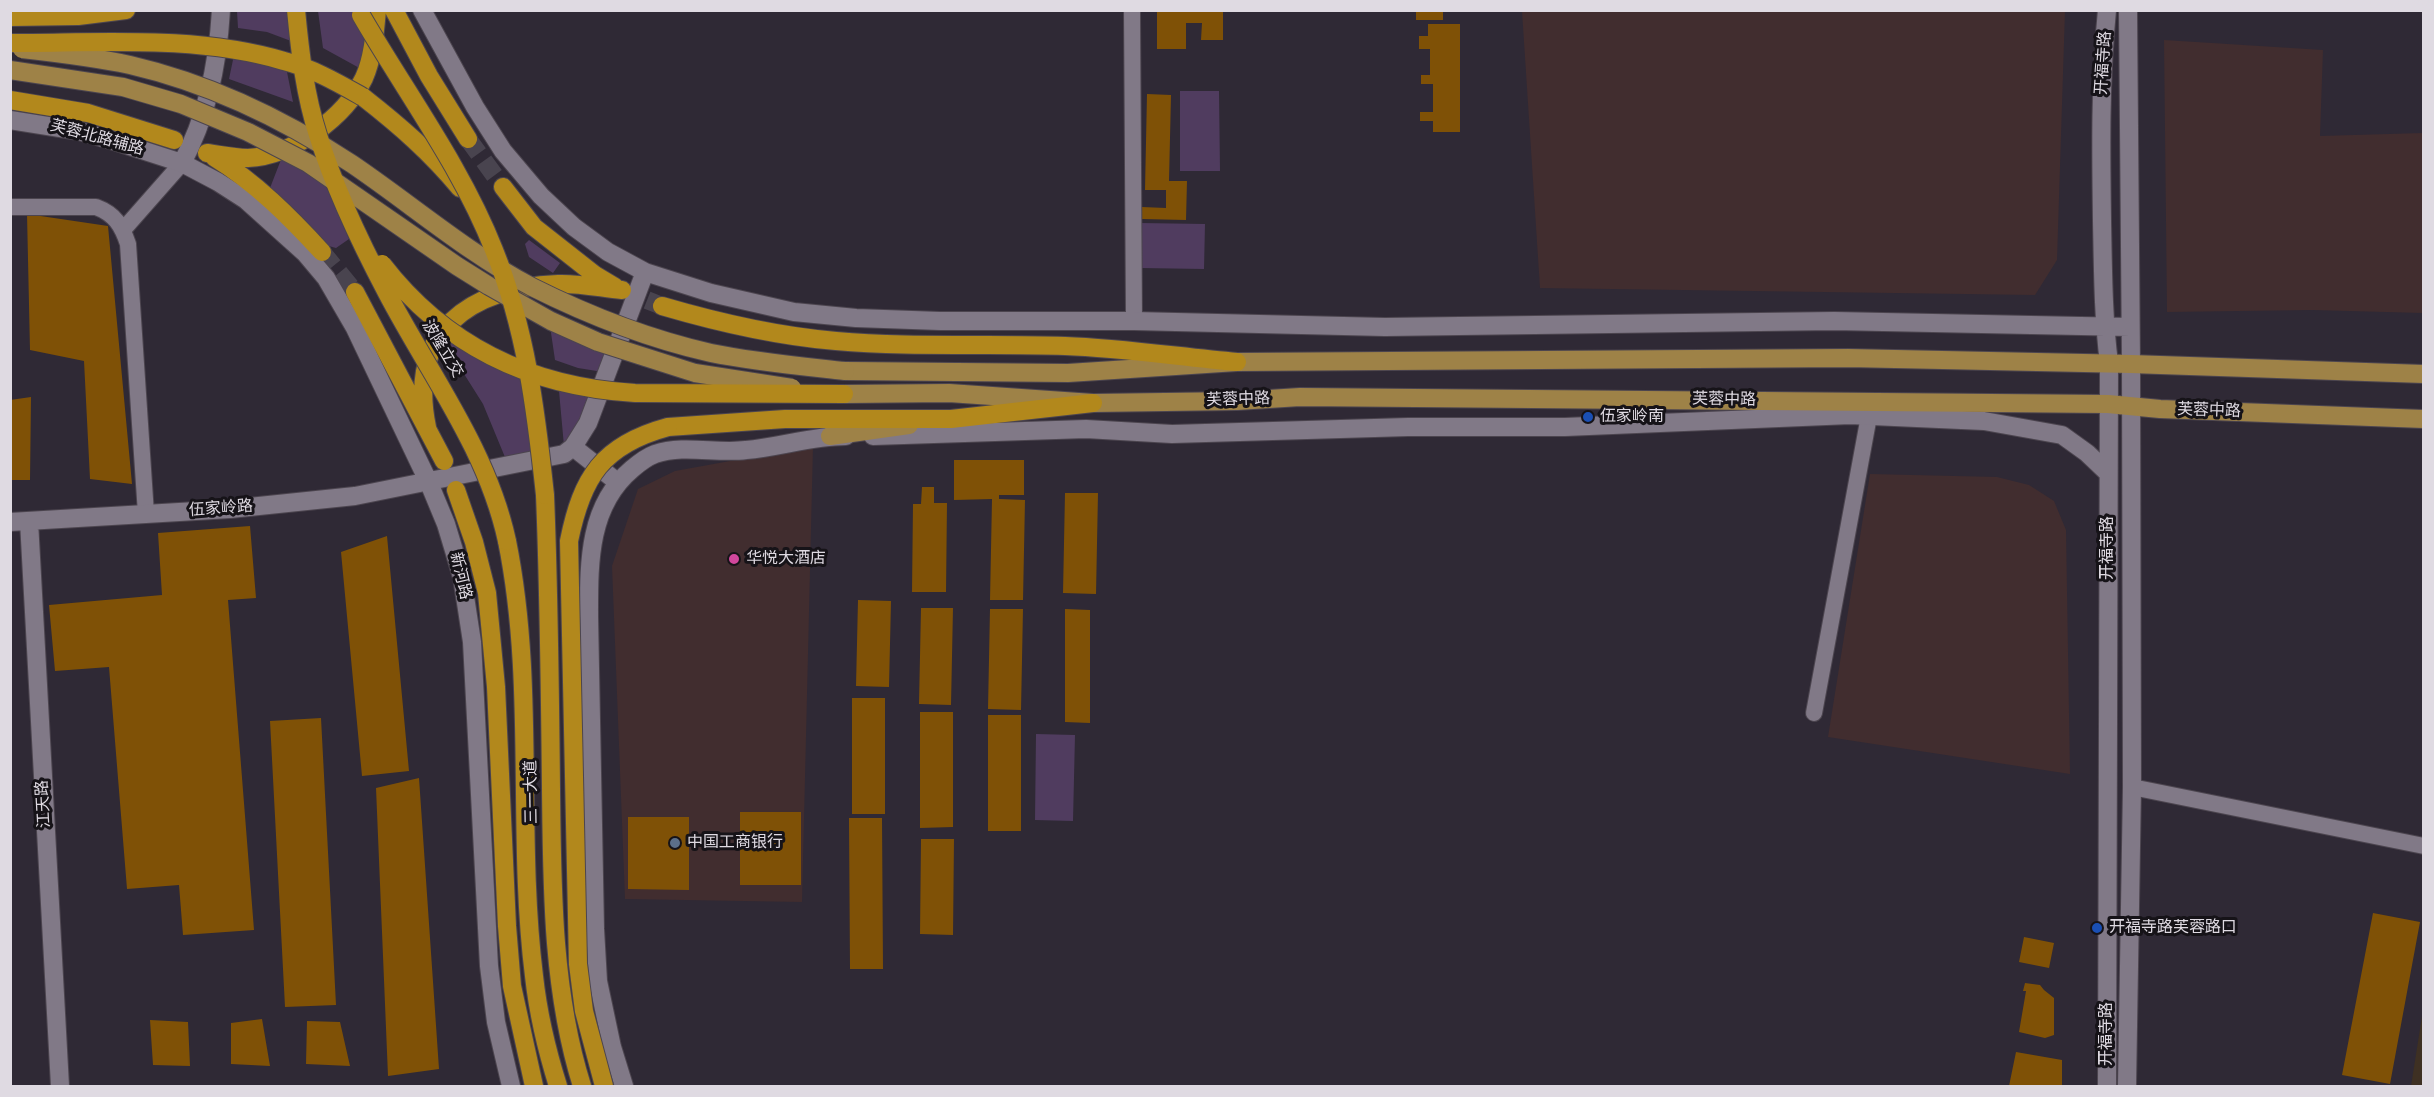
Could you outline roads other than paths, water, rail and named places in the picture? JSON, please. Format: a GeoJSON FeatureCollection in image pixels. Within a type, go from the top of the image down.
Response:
{"type":"FeatureCollection","features":[{"type":"Feature","properties":{"kind":"highway"},"geometry":{"type":"LineString","coordinates":[[18,17],[78,16],[126,10]]}},
{"type":"Feature","properties":{"kind":"highway","name":"波隆立交"},"geometry":{"type":"LineString","coordinates":[[296,10],[307,89],[317,134],[346,210],[387,294],[466,430],[495,495],[507,541]]}},
{"type":"Feature","properties":{"kind":"highway"},"geometry":{"type":"LineString","coordinates":[[394,10],[429,76],[468,139]]}},
{"type":"Feature","properties":{"kind":"highway"},"geometry":{"type":"LineString","coordinates":[[322,252],[268,195],[248,179],[207,153],[233,157],[266,155],[290,147],[337,116],[351,100],[365,76],[376,26],[365,12]]}},
{"type":"Feature","properties":{"kind":"highway"},"geometry":{"type":"LineString","coordinates":[[365,12],[470,201]]}},
{"type":"Feature","properties":{"kind":"highway"},"geometry":{"type":"LineString","coordinates":[[10,43],[198,45],[241,50],[286,61],[324,76],[363,97],[410,133],[470,201]]}},
{"type":"Feature","properties":{"kind":"highway"},"geometry":{"type":"LineString","coordinates":[[10,100],[88,113],[174,140]]}},
{"type":"Feature","properties":{"kind":"highway"},"geometry":{"type":"LineString","coordinates":[[427,427],[422,390],[433,346],[456,317],[472,305],[494,295],[543,285],[580,285],[622,290],[595,275],[534,227],[503,187]]}},
{"type":"Feature","properties":{"kind":"highway","name":"三一大道"},"geometry":{"type":"LineString","coordinates":[[470,201],[494,248],[522,337],[538,429],[545,495],[552,860],[558,963],[570,1040],[582,1086]]}},
{"type":"Feature","properties":{"kind":"highway"},"geometry":{"type":"LineString","coordinates":[[346,210],[397,284],[441,325],[487,354],[549,381],[607,392],[844,394]]}},
{"type":"Feature","properties":{"kind":"highway"},"geometry":{"type":"LineString","coordinates":[[355,292],[444,461]]}},
{"type":"Feature","properties":{"kind":"highway"},"geometry":{"type":"LineString","coordinates":[[662,306],[729,325],[781,335],[837,341],[915,345],[1066,346],[1238,362]]}},
{"type":"Feature","properties":{"kind":"highway"},"geometry":{"type":"LineString","coordinates":[[604,1086],[584,1011],[578,964],[569,542],[575,509],[585,484],[603,460],[624,444],[647,432],[668,427],[785,419],[951,419],[1093,403]]}},
{"type":"Feature","properties":{"kind":"highway"},"geometry":{"type":"LineString","coordinates":[[456,489],[474,542],[487,593],[495,676],[507,926],[512,981],[534,1086]]}},
{"type":"Feature","properties":{"kind":"highway","name":"三一大道"},"geometry":{"type":"LineString","coordinates":[[507,541],[518,607],[522,668],[530,931],[534,977],[558,1086]]}},
{"type":"Feature","properties":{"kind":"highway"},"geometry":{"type":"LineString","coordinates":[[570,1040],[578,964]]}},
{"type":"Feature","properties":{"kind":"highway"},"geometry":{"type":"LineString","coordinates":[[512,981],[548,1048]]}},
{"type":"Feature","properties":{"kind":"main road"},"geometry":{"type":"LineString","coordinates":[[10,48],[130,65],[180,79],[238,102],[294,129],[332,152],[466,245],[530,285],[584,312],[648,335],[709,352],[797,366],[845,371],[1068,373],[1238,362],[1848,358],[2109,363],[2424,374]]}},
{"type":"Feature","properties":{"kind":"main road"},"geometry":{"type":"LineString","coordinates":[[10,70],[123,87],[181,104],[248,132],[308,163],[489,286],[552,321],[598,342],[695,373],[844,394]]}},
{"type":"Feature","properties":{"kind":"main road","name":"芙蓉中路"},"geometry":{"type":"LineString","coordinates":[[844,394],[949,393],[1093,403],[1237,401],[1300,397],[2108,404],[2131,407],[2424,419]]}},
{"type":"Feature","properties":{"kind":"main road"},"geometry":{"type":"LineString","coordinates":[[830,436],[951,419]]}},
{"type":"Feature","properties":{"kind":"street"},"geometry":{"type":"LineString","coordinates":[[123,230],[182,163],[192,144],[203,114],[216,58],[221,10]]}},
{"type":"Feature","properties":{"kind":"street"},"geometry":{"type":"LineString","coordinates":[[1132,10],[1134,321]]}},
{"type":"Feature","properties":{"kind":"street","name":"开福寺路"},"geometry":{"type":"LineString","coordinates":[[2107,10],[2101,106],[2105,326],[2109,363],[2107,1086]]}},
{"type":"Feature","properties":{"kind":"street","name":"开福寺路"},"geometry":{"type":"LineString","coordinates":[[2127,1086],[2132,787],[2128,10]]}},
{"type":"Feature","properties":{"kind":"street"},"geometry":{"type":"LineString","coordinates":[[423,11],[475,107],[518,171],[574,227],[608,252],[645,272],[711,293],[794,312],[856,318],[940,321],[1134,321],[1385,327],[1834,321],[2130,327]]}},
{"type":"Feature","properties":{"kind":"street","name":"芙蓉北路辅路"},"geometry":{"type":"LineString","coordinates":[[10,120],[79,131],[182,163]]}},
{"type":"Feature","properties":{"kind":"street","name":"新河路"},"geometry":{"type":"LineString","coordinates":[[182,163],[246,201],[305,253],[326,278],[355,328],[429,483],[446,524],[462,578],[472,642],[489,966],[496,1022],[511,1086]]}},
{"type":"Feature","properties":{"kind":"street"},"geometry":{"type":"LineString","coordinates":[[10,207],[96,207],[108,211],[123,230],[128,244],[146,514]]}},
{"type":"Feature","properties":{"kind":"street"},"geometry":{"type":"LineString","coordinates":[[617,482],[573,447],[588,423],[645,272]]}},
{"type":"Feature","properties":{"kind":"street"},"geometry":{"type":"LineString","coordinates":[[624,1086],[612,1047],[598,981],[589,571],[599,518],[617,482],[637,465],[655,454],[675,450],[745,451],[830,436],[904,436],[1086,429],[1172,434],[1408,427],[1565,427],[1850,415],[1984,421],[2062,435],[2087,453],[2108,474]]}},
{"type":"Feature","properties":{"kind":"street"},"geometry":{"type":"LineString","coordinates":[[1814,713],[1869,416]]}},
{"type":"Feature","properties":{"kind":"street","name":"伍家岭路"},"geometry":{"type":"LineString","coordinates":[[20,521],[296,504],[429,483],[564,454],[573,447]]}},
{"type":"Feature","properties":{"kind":"street","name":"江天路"},"geometry":{"type":"LineString","coordinates":[[20,521],[53,1086]]}},
{"type":"Feature","properties":{"kind":"street","name":"江天路"},"geometry":{"type":"LineString","coordinates":[[20,521],[60,1086]]}},
{"type":"Feature","properties":{"kind":"street"},"geometry":{"type":"LineString","coordinates":[[2132,787],[2424,846]]}},
{"type":"Feature","properties":{"kind":"tunnel"},"geometry":{"type":"LineString","coordinates":[[468,139],[503,187]]}},
{"type":"Feature","properties":{"kind":"tunnel"},"geometry":{"type":"LineString","coordinates":[[322,252],[355,292]]}},
{"type":"Feature","properties":{"kind":"tunnel"},"geometry":{"type":"LineString","coordinates":[[622,290],[662,306]]}},
{"type":"Feature","properties":{"kind":"place","name":"伍家岭南"},"geometry":{"type":"Point","coordinates":[1588,417]}},
{"type":"Feature","properties":{"kind":"place","name":"华悦大酒店"},"geometry":{"type":"Point","coordinates":[734,559]}},
{"type":"Feature","properties":{"kind":"place","name":"中国工商银行"},"geometry":{"type":"Point","coordinates":[675,843]}},
{"type":"Feature","properties":{"kind":"place","name":"开福寺路芙蓉路口"},"geometry":{"type":"Point","coordinates":[2097,928]}}]}
